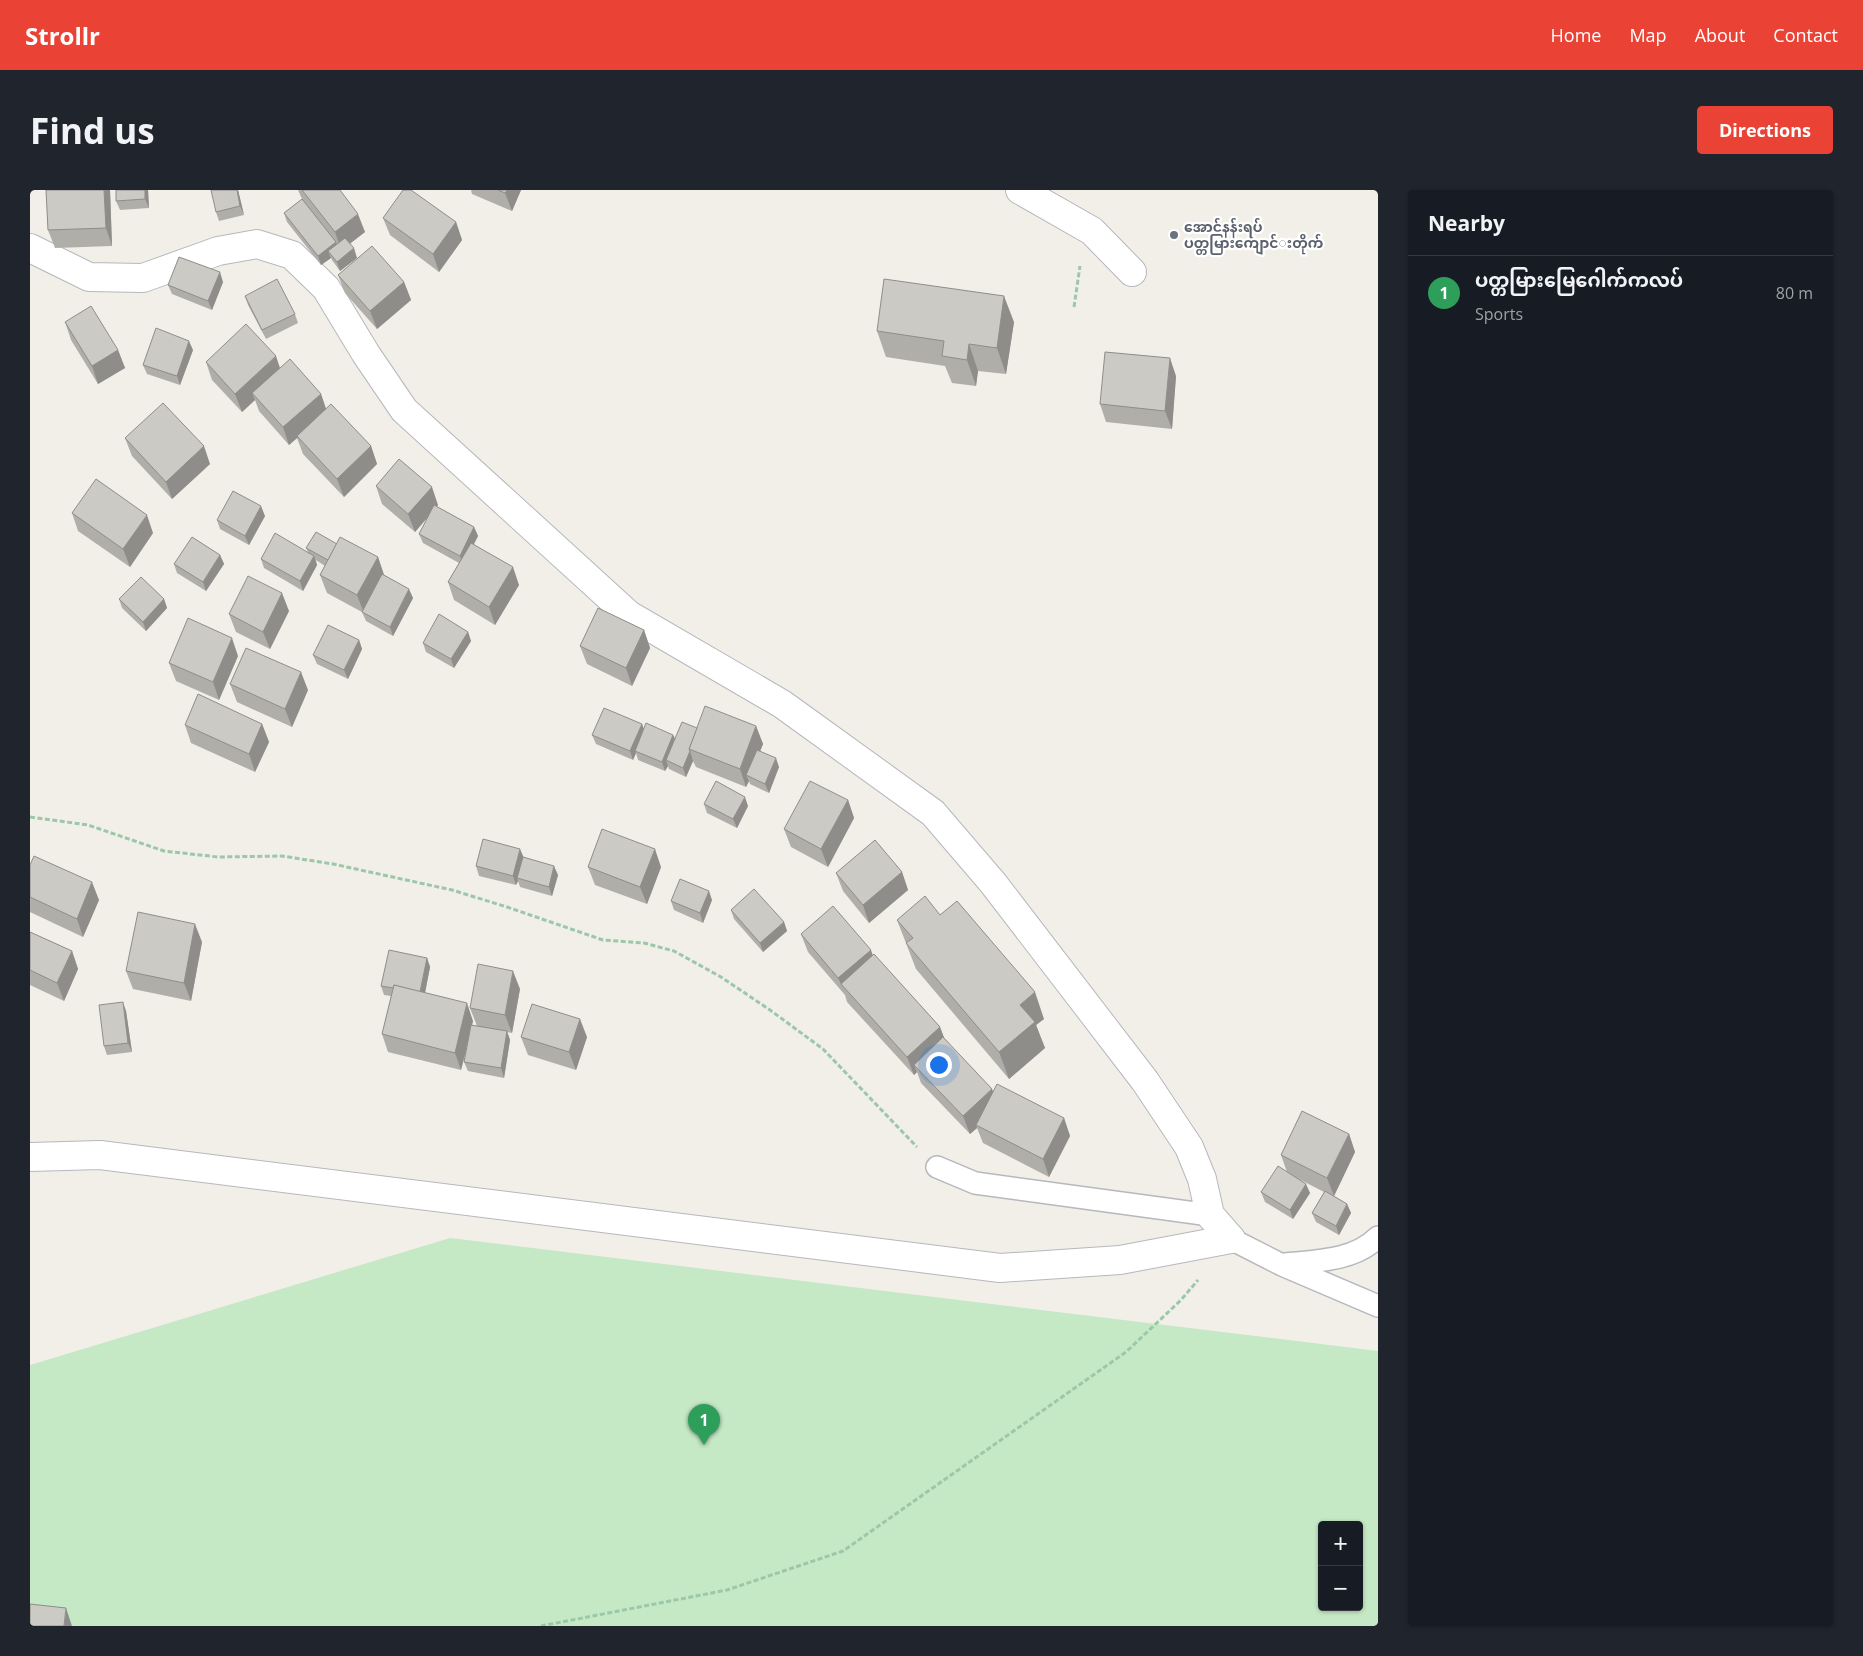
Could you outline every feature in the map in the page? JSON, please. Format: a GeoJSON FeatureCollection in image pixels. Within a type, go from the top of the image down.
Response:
{"type":"FeatureCollection","features":[{"type":"Feature","properties":{"kind":"street"},"geometry":{"type":"LineString","coordinates":[[1020,190],[1092,231],[1132,272]]}},
{"type":"Feature","properties":{"kind":"street"},"geometry":{"type":"LineString","coordinates":[[30,248],[89,277],[143,278],[218,251],[256,244],[292,255],[326,288],[366,354],[404,410],[629,615],[782,704],[933,813],[992,883],[1145,1081],[1188,1147],[1202,1179],[1210,1215],[1231,1238]]}},
{"type":"Feature","properties":{"kind":"street"},"geometry":{"type":"LineString","coordinates":[[30,1157],[100,1155],[1000,1268],[1120,1260],[1231,1238]]}},
{"type":"Feature","properties":{"kind":"lane"},"geometry":{"type":"LineString","coordinates":[[937,1167],[975,1183],[1210,1215]]}},
{"type":"Feature","properties":{"kind":"lane"},"geometry":{"type":"LineString","coordinates":[[1282,1265],[1337,1259],[1372,1243],[1378,1237]]}},
{"type":"Feature","properties":{"kind":"lane"},"geometry":{"type":"LineString","coordinates":[[1231,1238],[1282,1265],[1378,1306]]}},
{"type":"Feature","properties":{"kind":"path"},"geometry":{"type":"LineString","coordinates":[[30,817],[88,825],[164,851],[218,857],[282,856],[333,864],[452,890],[603,940],[644,942],[674,951],[721,977],[823,1049],[937,1167]]}},
{"type":"Feature","properties":{"kind":"path"},"geometry":{"type":"LineString","coordinates":[[541,1626],[727,1590],[843,1551],[1126,1352],[1181,1300],[1200,1277]]}},
{"type":"Feature","properties":{"kind":"green space"},"geometry":{"type":"Polygon","coordinates":[[[450,1238],[1378,1351],[1378,1626],[30,1626],[30,1365],[450,1238]]]}},
{"type":"Feature","properties":{"kind":"building"},"geometry":{"type":"Polygon","coordinates":[[[46,190],[104,190],[106,228],[48,230],[46,190]]]}},
{"type":"Feature","properties":{"kind":"building"},"geometry":{"type":"Polygon","coordinates":[[[116,190],[145,190],[145,199],[116,201],[116,190]]]}},
{"type":"Feature","properties":{"kind":"building"},"geometry":{"type":"Polygon","coordinates":[[[211,190],[237,190],[240,206],[216,212],[211,190]]]}},
{"type":"Feature","properties":{"kind":"building"},"geometry":{"type":"Polygon","coordinates":[[[302,190],[340,190],[358,214],[335,232],[302,190]]]}},
{"type":"Feature","properties":{"kind":"building"},"geometry":{"type":"Polygon","coordinates":[[[403,190],[411,190],[456,222],[433,254],[383,218],[403,190]]]}},
{"type":"Feature","properties":{"kind":"building"},"geometry":{"type":"Polygon","coordinates":[[[302,199],[336,242],[318,256],[284,213],[302,199]]]}},
{"type":"Feature","properties":{"kind":"building"},"geometry":{"type":"Polygon","coordinates":[[[345,238],[354,248],[337,262],[328,251],[345,238]]]}},
{"type":"Feature","properties":{"kind":"building"},"geometry":{"type":"Polygon","coordinates":[[[372,246],[404,282],[370,311],[338,275],[372,246]]]}},
{"type":"Feature","properties":{"kind":"building"},"geometry":{"type":"Polygon","coordinates":[[[179,257],[220,272],[208,301],[168,285],[179,257]]]}},
{"type":"Feature","properties":{"kind":"building"},"geometry":{"type":"Polygon","coordinates":[[[277,279],[295,314],[262,330],[245,296],[277,279]]]}},
{"type":"Feature","properties":{"kind":"building"},"geometry":{"type":"Polygon","coordinates":[[[884,279],[1004,296],[997,348],[969,344],[967,360],[942,356],[944,341],[877,331],[884,279]]]}},
{"type":"Feature","properties":{"kind":"building"},"geometry":{"type":"Polygon","coordinates":[[[91,306],[118,350],[92,366],[65,322],[91,306]]]}},
{"type":"Feature","properties":{"kind":"building"},"geometry":{"type":"Polygon","coordinates":[[[246,324],[276,356],[235,394],[206,362],[246,324]]]}},
{"type":"Feature","properties":{"kind":"building"},"geometry":{"type":"Polygon","coordinates":[[[156,328],[189,341],[177,376],[143,365],[156,328]]]}},
{"type":"Feature","properties":{"kind":"building"},"geometry":{"type":"Polygon","coordinates":[[[1105,352],[1170,358],[1165,411],[1100,404],[1105,352]]]}},
{"type":"Feature","properties":{"kind":"building"},"geometry":{"type":"Polygon","coordinates":[[[290,359],[321,394],[283,427],[252,393],[290,359]]]}},
{"type":"Feature","properties":{"kind":"building"},"geometry":{"type":"Polygon","coordinates":[[[163,403],[204,446],[166,482],[125,438],[163,403]]]}},
{"type":"Feature","properties":{"kind":"building"},"geometry":{"type":"Polygon","coordinates":[[[331,404],[371,446],[337,479],[297,436],[331,404]]]}},
{"type":"Feature","properties":{"kind":"building"},"geometry":{"type":"Polygon","coordinates":[[[399,459],[432,487],[408,514],[376,486],[399,459]]]}},
{"type":"Feature","properties":{"kind":"building"},"geometry":{"type":"Polygon","coordinates":[[[96,479],[147,515],[123,549],[72,513],[96,479]]]}},
{"type":"Feature","properties":{"kind":"building"},"geometry":{"type":"Polygon","coordinates":[[[233,491],[261,506],[245,536],[217,520],[233,491]]]}},
{"type":"Feature","properties":{"kind":"building"},"geometry":{"type":"Polygon","coordinates":[[[434,505],[474,527],[460,556],[419,534],[434,505]]]}},
{"type":"Feature","properties":{"kind":"building"},"geometry":{"type":"Polygon","coordinates":[[[316,532],[337,544],[328,560],[306,548],[316,532]]]}},
{"type":"Feature","properties":{"kind":"building"},"geometry":{"type":"Polygon","coordinates":[[[275,533],[314,556],[300,581],[261,559],[275,533]]]}},
{"type":"Feature","properties":{"kind":"building"},"geometry":{"type":"Polygon","coordinates":[[[192,537],[220,555],[203,582],[174,564],[192,537]]]}},
{"type":"Feature","properties":{"kind":"building"},"geometry":{"type":"Polygon","coordinates":[[[340,537],[378,557],[357,595],[320,575],[340,537]]]}},
{"type":"Feature","properties":{"kind":"building"},"geometry":{"type":"Polygon","coordinates":[[[471,543],[513,567],[489,607],[448,582],[471,543]]]}},
{"type":"Feature","properties":{"kind":"building"},"geometry":{"type":"Polygon","coordinates":[[[382,574],[409,589],[390,627],[362,612],[382,574]]]}},
{"type":"Feature","properties":{"kind":"building"},"geometry":{"type":"Polygon","coordinates":[[[248,576],[282,593],[263,632],[229,614],[248,576]]]}},
{"type":"Feature","properties":{"kind":"building"},"geometry":{"type":"Polygon","coordinates":[[[141,577],[164,599],[143,622],[119,599],[141,577]]]}},
{"type":"Feature","properties":{"kind":"building"},"geometry":{"type":"Polygon","coordinates":[[[598,608],[644,630],[626,668],[580,646],[598,608]]]}},
{"type":"Feature","properties":{"kind":"building"},"geometry":{"type":"Polygon","coordinates":[[[439,614],[468,632],[451,659],[423,643],[439,614]]]}},
{"type":"Feature","properties":{"kind":"building"},"geometry":{"type":"Polygon","coordinates":[[[188,618],[232,638],[213,682],[169,663],[188,618]]]}},
{"type":"Feature","properties":{"kind":"building"},"geometry":{"type":"Polygon","coordinates":[[[328,625],[359,640],[344,670],[313,655],[328,625]]]}},
{"type":"Feature","properties":{"kind":"building"},"geometry":{"type":"Polygon","coordinates":[[[246,648],[301,672],[285,709],[230,684],[246,648]]]}},
{"type":"Feature","properties":{"kind":"building"},"geometry":{"type":"Polygon","coordinates":[[[198,694],[262,724],[249,754],[185,725],[198,694]]]}},
{"type":"Feature","properties":{"kind":"building"},"geometry":{"type":"Polygon","coordinates":[[[705,706],[756,726],[740,769],[689,749],[705,706]]]}},
{"type":"Feature","properties":{"kind":"building"},"geometry":{"type":"Polygon","coordinates":[[[604,708],[642,724],[630,751],[592,735],[604,708]]]}},
{"type":"Feature","properties":{"kind":"building"},"geometry":{"type":"Polygon","coordinates":[[[682,722],[697,728],[683,768],[666,760],[682,722]]]}},
{"type":"Feature","properties":{"kind":"building"},"geometry":{"type":"Polygon","coordinates":[[[646,723],[673,735],[662,762],[635,751],[646,723]]]}},
{"type":"Feature","properties":{"kind":"building"},"geometry":{"type":"Polygon","coordinates":[[[757,750],[776,758],[765,784],[746,775],[757,750]]]}},
{"type":"Feature","properties":{"kind":"building"},"geometry":{"type":"Polygon","coordinates":[[[716,781],[745,797],[733,819],[704,804],[716,781]]]}},
{"type":"Feature","properties":{"kind":"building"},"geometry":{"type":"Polygon","coordinates":[[[810,781],[848,800],[821,849],[784,829],[810,781]]]}},
{"type":"Feature","properties":{"kind":"building"},"geometry":{"type":"Polygon","coordinates":[[[602,829],[655,849],[640,887],[588,867],[602,829]]]}},
{"type":"Feature","properties":{"kind":"building"},"geometry":{"type":"Polygon","coordinates":[[[483,839],[520,849],[513,876],[476,866],[483,839]]]}},
{"type":"Feature","properties":{"kind":"building"},"geometry":{"type":"Polygon","coordinates":[[[875,840],[902,872],[863,905],[836,873],[875,840]]]}},
{"type":"Feature","properties":{"kind":"building"},"geometry":{"type":"Polygon","coordinates":[[[34,856],[92,882],[77,919],[30,897],[30,865],[34,856]]]}},
{"type":"Feature","properties":{"kind":"building"},"geometry":{"type":"Polygon","coordinates":[[[523,857],[554,866],[549,887],[517,878],[523,857]]]}},
{"type":"Feature","properties":{"kind":"building"},"geometry":{"type":"Polygon","coordinates":[[[680,879],[709,891],[700,913],[671,901],[680,879]]]}},
{"type":"Feature","properties":{"kind":"building"},"geometry":{"type":"Polygon","coordinates":[[[754,889],[784,922],[760,943],[731,910],[754,889]]]}},
{"type":"Feature","properties":{"kind":"building"},"geometry":{"type":"Polygon","coordinates":[[[925,896],[940,915],[957,901],[1035,992],[1020,1005],[1035,1022],[999,1052],[906,943],[913,938],[897,920],[925,896]]]}},
{"type":"Feature","properties":{"kind":"building"},"geometry":{"type":"Polygon","coordinates":[[[833,906],[871,950],[838,978],[801,934],[833,906]]]}},
{"type":"Feature","properties":{"kind":"building"},"geometry":{"type":"Polygon","coordinates":[[[138,912],[195,924],[184,983],[126,971],[138,912]]]}},
{"type":"Feature","properties":{"kind":"building"},"geometry":{"type":"Polygon","coordinates":[[[30,932],[72,951],[57,983],[30,970],[30,932]]]}},
{"type":"Feature","properties":{"kind":"building"},"geometry":{"type":"Polygon","coordinates":[[[389,950],[427,958],[420,992],[394,985],[393,988],[381,986],[389,950]]]}},
{"type":"Feature","properties":{"kind":"building"},"geometry":{"type":"Polygon","coordinates":[[[874,954],[940,1027],[907,1057],[841,984],[874,954]]]}},
{"type":"Feature","properties":{"kind":"building"},"geometry":{"type":"Polygon","coordinates":[[[478,964],[513,971],[505,1015],[470,1008],[478,964]]]}},
{"type":"Feature","properties":{"kind":"building"},"geometry":{"type":"Polygon","coordinates":[[[394,985],[467,1003],[455,1053],[382,1034],[394,985]]]}},
{"type":"Feature","properties":{"kind":"building"},"geometry":{"type":"Polygon","coordinates":[[[123,1002],[128,1043],[104,1046],[99,1005],[123,1002]]]}},
{"type":"Feature","properties":{"kind":"building"},"geometry":{"type":"Polygon","coordinates":[[[532,1004],[580,1019],[569,1052],[521,1037],[532,1004]]]}},
{"type":"Feature","properties":{"kind":"building"},"geometry":{"type":"Polygon","coordinates":[[[471,1025],[507,1031],[501,1068],[464,1062],[471,1025]]]}},
{"type":"Feature","properties":{"kind":"building"},"geometry":{"type":"Polygon","coordinates":[[[943,1037],[992,1089],[963,1116],[914,1065],[943,1037]]]}},
{"type":"Feature","properties":{"kind":"building"},"geometry":{"type":"Polygon","coordinates":[[[997,1084],[1064,1118],[1043,1159],[976,1125],[997,1084]]]}},
{"type":"Feature","properties":{"kind":"building"},"geometry":{"type":"Polygon","coordinates":[[[1302,1111],[1349,1134],[1327,1178],[1281,1155],[1302,1111]]]}},
{"type":"Feature","properties":{"kind":"building"},"geometry":{"type":"Polygon","coordinates":[[[1278,1166],[1306,1184],[1290,1210],[1261,1192],[1278,1166]]]}},
{"type":"Feature","properties":{"kind":"building"},"geometry":{"type":"Polygon","coordinates":[[[1325,1191],[1347,1204],[1336,1226],[1312,1213],[1325,1191]]]}},
{"type":"Feature","properties":{"kind":"building"},"geometry":{"type":"Polygon","coordinates":[[[30,1604],[66,1608],[64,1626],[30,1626],[30,1604]]]}},
{"type":"Feature","properties":{"kind":"place","name":"အောင်နန်းရပ် ပတ္တမြား‌ကျောင်‌းတိုက်"},"geometry":{"type":"Point","coordinates":[1174,235]}},
{"type":"Feature","properties":{"kind":"place","name":"ပတ္တမြားမြေဂေါက်ကလပ်"},"geometry":{"type":"Point","coordinates":[704,1445]}}]}
